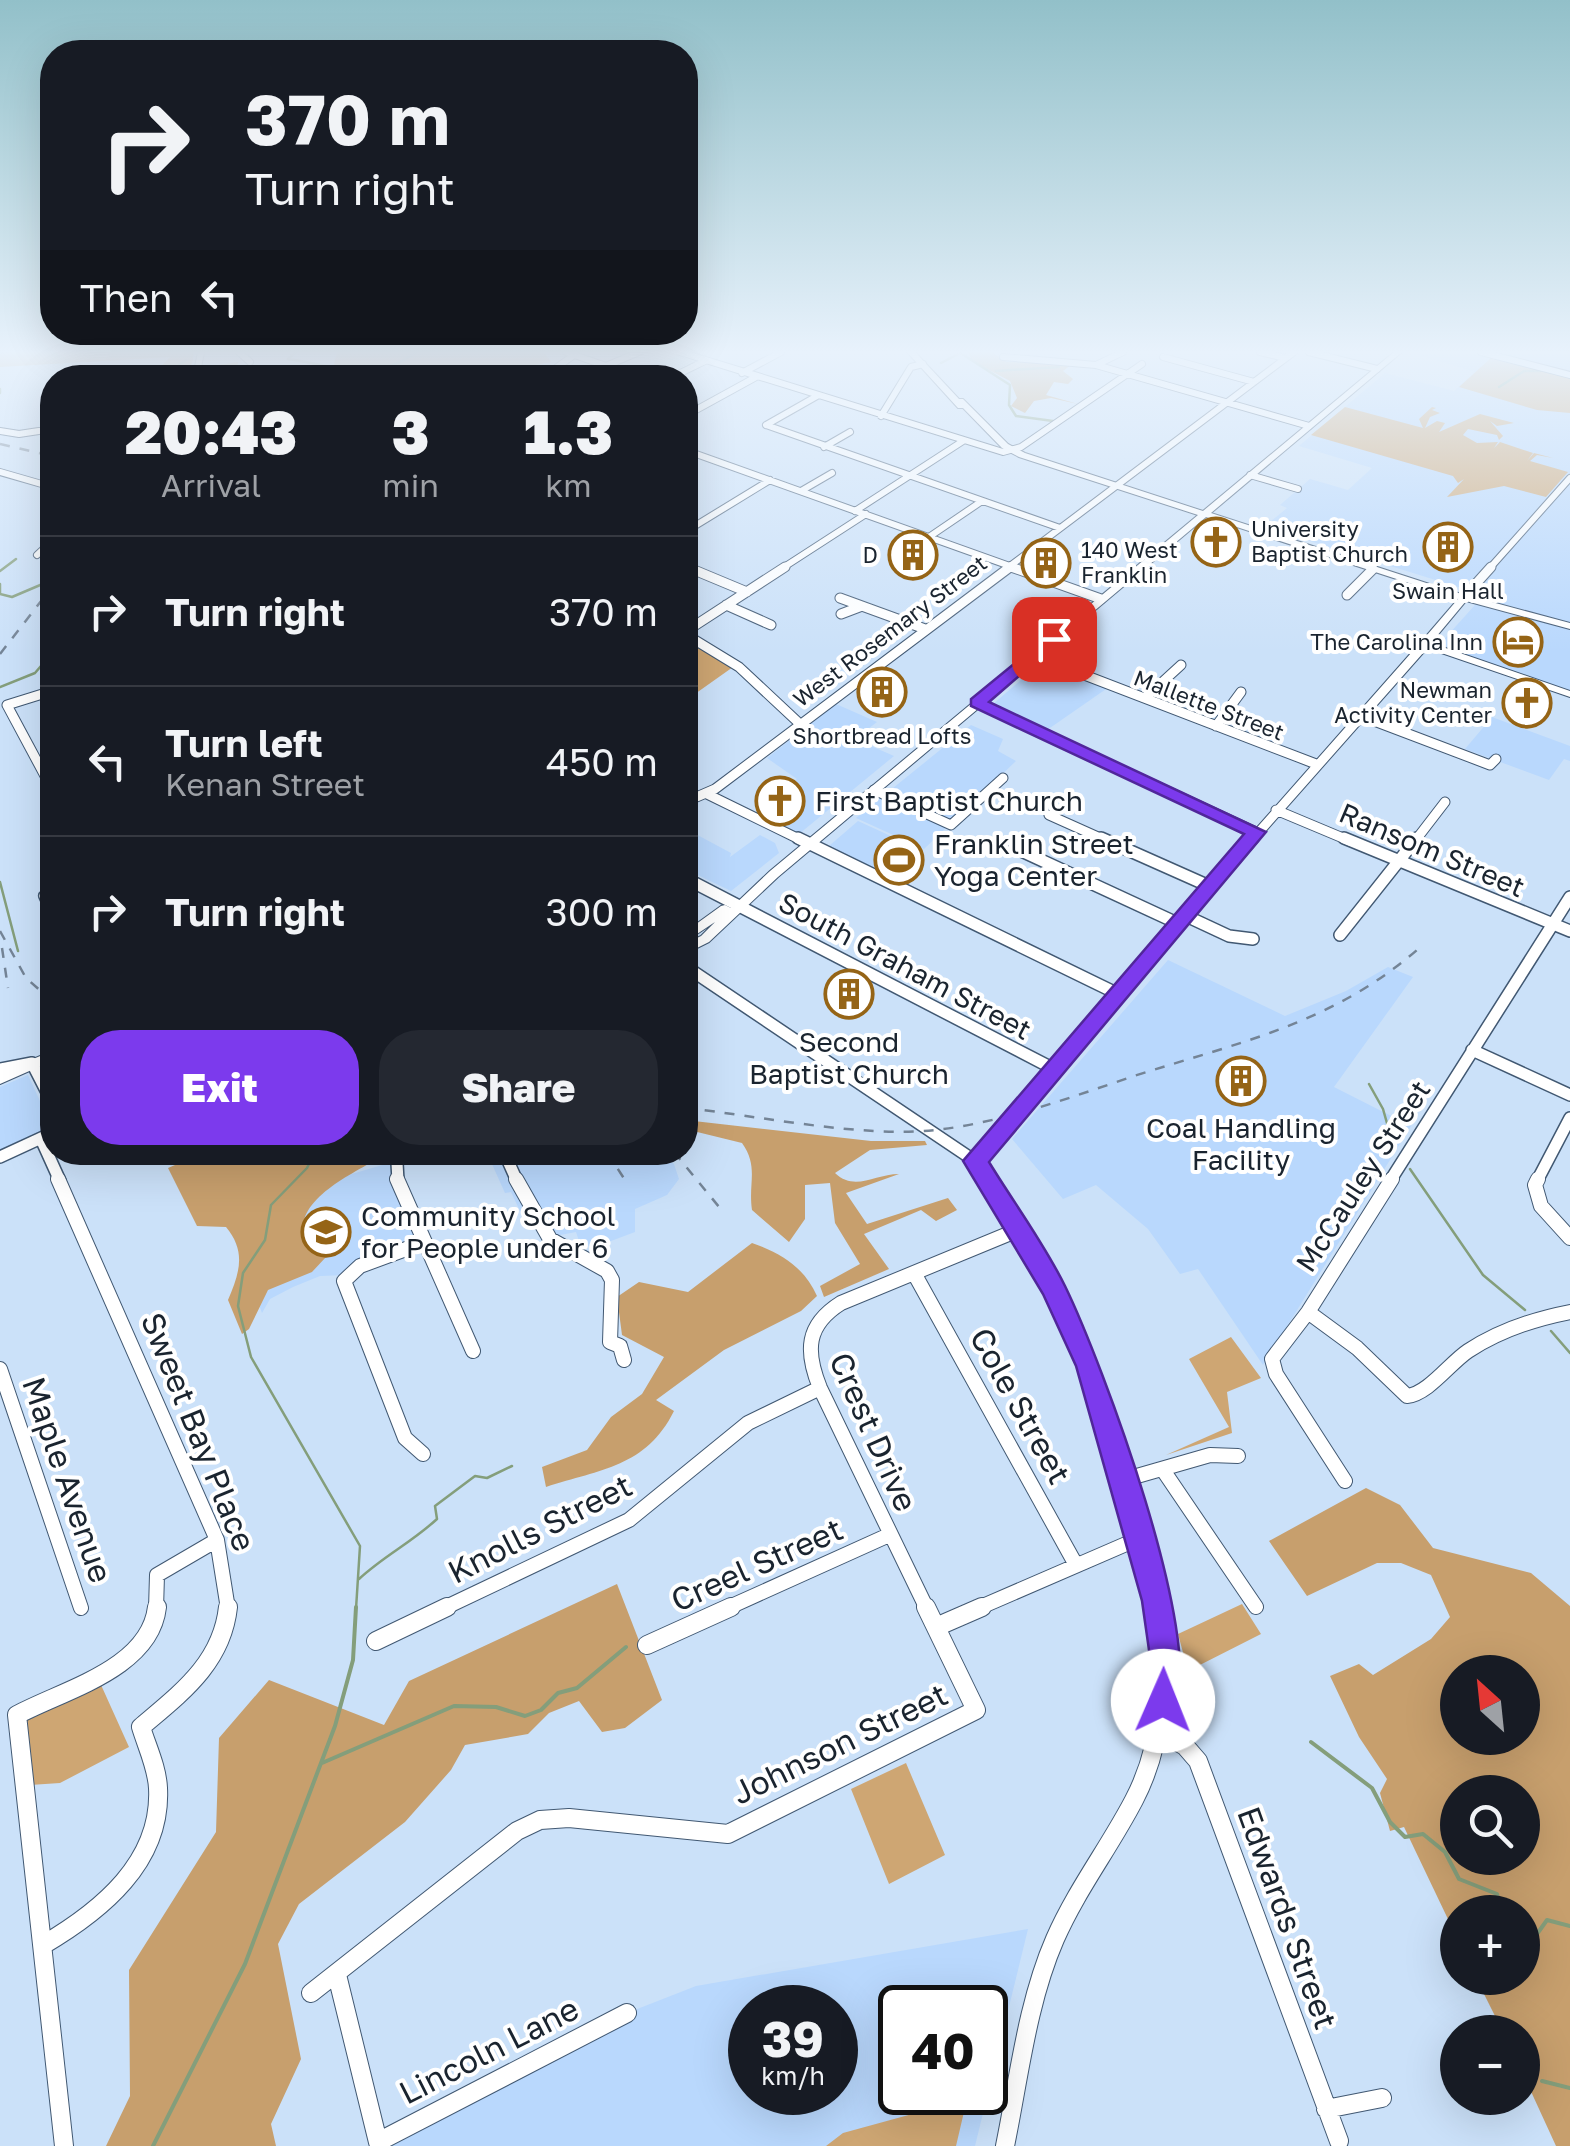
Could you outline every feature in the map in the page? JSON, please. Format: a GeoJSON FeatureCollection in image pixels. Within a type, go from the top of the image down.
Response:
{"type":"FeatureCollection","features":[{"type":"Feature","properties":{"kind":"main road"},"geometry":{"type":"LineString","coordinates":[[1015,452],[1373,569],[1570,626]]}},
{"type":"Feature","properties":{"kind":"main road"},"geometry":{"type":"LineString","coordinates":[[698,943],[809,844],[1277,452]]}},
{"type":"Feature","properties":{"kind":"main road"},"geometry":{"type":"LineString","coordinates":[[1464,597],[1425,644],[1570,694]]}},
{"type":"Feature","properties":{"kind":"main road"},"geometry":{"type":"LineString","coordinates":[[698,930],[738,905]]}},
{"type":"Feature","properties":{"kind":"main road"},"geometry":{"type":"LineString","coordinates":[[0,1078],[40,1061]]}},
{"type":"Feature","properties":{"kind":"street"},"geometry":{"type":"LineString","coordinates":[[839,452],[1060,528]]}},
{"type":"Feature","properties":{"kind":"street"},"geometry":{"type":"LineString","coordinates":[[855,510],[944,452]]}},
{"type":"Feature","properties":{"kind":"street","name":"West Rosemary Street"},"geometry":{"type":"LineString","coordinates":[[698,797],[1160,452]]}},
{"type":"Feature","properties":{"kind":"street"},"geometry":{"type":"LineString","coordinates":[[698,454],[1101,599]]}},
{"type":"Feature","properties":{"kind":"street"},"geometry":{"type":"LineString","coordinates":[[0,472],[40,484]]}},
{"type":"Feature","properties":{"kind":"street"},"geometry":{"type":"LineString","coordinates":[[801,491],[832,473]]}},
{"type":"Feature","properties":{"kind":"street"},"geometry":{"type":"LineString","coordinates":[[1250,475],[1298,489]]}},
{"type":"Feature","properties":{"kind":"street"},"geometry":{"type":"LineString","coordinates":[[1464,597],[1570,478]]}},
{"type":"Feature","properties":{"kind":"street"},"geometry":{"type":"LineString","coordinates":[[698,520],[770,480]]}},
{"type":"Feature","properties":{"kind":"street"},"geometry":{"type":"LineString","coordinates":[[929,537],[982,501]]}},
{"type":"Feature","properties":{"kind":"street"},"geometry":{"type":"LineString","coordinates":[[698,624],[866,514]]}},
{"type":"Feature","properties":{"kind":"street"},"geometry":{"type":"LineString","coordinates":[[1347,595],[1373,569]]}},
{"type":"Feature","properties":{"kind":"street"},"geometry":{"type":"LineString","coordinates":[[698,571],[747,592]]}},
{"type":"Feature","properties":{"kind":"street"},"geometry":{"type":"LineString","coordinates":[[840,598],[926,629]]}},
{"type":"Feature","properties":{"kind":"street"},"geometry":{"type":"LineString","coordinates":[[726,606],[770,625]]}},
{"type":"Feature","properties":{"kind":"street"},"geometry":{"type":"LineString","coordinates":[[841,614],[862,606]]}},
{"type":"Feature","properties":{"kind":"street"},"geometry":{"type":"LineString","coordinates":[[698,641],[740,667],[800,724]]}},
{"type":"Feature","properties":{"kind":"street"},"geometry":{"type":"LineString","coordinates":[[976,1161],[1116,993],[1425,644]]}},
{"type":"Feature","properties":{"kind":"street","name":"Mallette Street"},"geometry":{"type":"LineString","coordinates":[[1035,656],[1316,764]]}},
{"type":"Feature","properties":{"kind":"street"},"geometry":{"type":"LineString","coordinates":[[1145,698],[1181,665]]}},
{"type":"Feature","properties":{"kind":"street"},"geometry":{"type":"LineString","coordinates":[[1216,726],[1241,692]]}},
{"type":"Feature","properties":{"kind":"street"},"geometry":{"type":"LineString","coordinates":[[40,695],[7,705],[40,767]]}},
{"type":"Feature","properties":{"kind":"street"},"geometry":{"type":"LineString","coordinates":[[977,703],[1256,832]]}},
{"type":"Feature","properties":{"kind":"street"},"geometry":{"type":"LineString","coordinates":[[1362,716],[1490,765],[1496,759]]}},
{"type":"Feature","properties":{"kind":"street"},"geometry":{"type":"LineString","coordinates":[[874,790],[951,824],[1004,778]]}},
{"type":"Feature","properties":{"kind":"street"},"geometry":{"type":"LineString","coordinates":[[707,794],[1116,993]]}},
{"type":"Feature","properties":{"kind":"street"},"geometry":{"type":"LineString","coordinates":[[1340,935],[1445,802]]}},
{"type":"Feature","properties":{"kind":"street","name":"Ransom Street"},"geometry":{"type":"LineString","coordinates":[[1276,810],[1570,931]]}},
{"type":"Feature","properties":{"kind":"street"},"geometry":{"type":"LineString","coordinates":[[1050,815],[1209,886]]}},
{"type":"Feature","properties":{"kind":"street"},"geometry":{"type":"LineString","coordinates":[[1015,848],[1181,919],[1238,939],[1253,939]]}},
{"type":"Feature","properties":{"kind":"street","name":"South Graham Street"},"geometry":{"type":"LineString","coordinates":[[698,885],[1052,1068]]}},
{"type":"Feature","properties":{"kind":"street","name":"McCauley Street"},"geometry":{"type":"LineString","coordinates":[[1345,1481],[1272,1367],[1272,1359],[1308,1312],[1570,897]]}},
{"type":"Feature","properties":{"kind":"street"},"geometry":{"type":"LineString","coordinates":[[698,975],[976,1161],[1078,1337],[1158,1601],[1164,1650],[1159,1732],[1136,1799],[1076,1894],[1054,1942],[1033,2009],[1005,2146]]}},
{"type":"Feature","properties":{"kind":"street"},"geometry":{"type":"LineString","coordinates":[[1472,1050],[1570,1095]]}},
{"type":"Feature","properties":{"kind":"street"},"geometry":{"type":"LineString","coordinates":[[0,1069],[32,1064],[40,1079]]}},
{"type":"Feature","properties":{"kind":"street"},"geometry":{"type":"LineString","coordinates":[[1570,1118],[1536,1185],[1542,1206],[1570,1238]]}},
{"type":"Feature","properties":{"kind":"street"},"geometry":{"type":"LineString","coordinates":[[0,1156],[40,1139]]}},
{"type":"Feature","properties":{"kind":"street","name":"Sweet Bay Place"},"geometry":{"type":"LineString","coordinates":[[43,1945],[108,1901],[132,1871],[153,1833],[158,1788],[141,1727],[201,1675],[229,1622],[231,1591],[217,1540],[58,1165]]}},
{"type":"Feature","properties":{"kind":"street"},"geometry":{"type":"LineString","coordinates":[[399,1165],[397,1178],[473,1352]]}},
{"type":"Feature","properties":{"kind":"street"},"geometry":{"type":"LineString","coordinates":[[510,1165],[534,1220],[547,1229],[551,1240],[607,1271],[612,1280],[610,1342],[620,1346],[624,1360]]}},
{"type":"Feature","properties":{"kind":"street","name":"Crest Drive"},"geometry":{"type":"LineString","coordinates":[[976,1710],[889,1535],[820,1388],[806,1349],[807,1338],[822,1313],[1018,1230]]}},
{"type":"Feature","properties":{"kind":"street"},"geometry":{"type":"LineString","coordinates":[[423,1454],[405,1438],[346,1294],[346,1275],[426,1242]]}},
{"type":"Feature","properties":{"kind":"street","name":"Cole Street"},"geometry":{"type":"LineString","coordinates":[[914,1274],[1076,1565]]}},
{"type":"Feature","properties":{"kind":"street"},"geometry":{"type":"LineString","coordinates":[[1308,1312],[1357,1348],[1407,1396],[1417,1395],[1479,1340],[1570,1312]]}},
{"type":"Feature","properties":{"kind":"street","name":"Maple Avenue"},"geometry":{"type":"LineString","coordinates":[[0,1369],[82,1608]]}},
{"type":"Feature","properties":{"kind":"street","name":"Knolls Street"},"geometry":{"type":"LineString","coordinates":[[376,1641],[629,1520],[748,1423],[820,1388]]}},
{"type":"Feature","properties":{"kind":"street"},"geometry":{"type":"LineString","coordinates":[[1123,1480],[1210,1455],[1238,1456]]}},
{"type":"Feature","properties":{"kind":"street"},"geometry":{"type":"LineString","coordinates":[[1163,1470],[1256,1607]]}},
{"type":"Feature","properties":{"kind":"street","name":"Creel Street"},"geometry":{"type":"LineString","coordinates":[[648,1644],[889,1535]]}},
{"type":"Feature","properties":{"kind":"street"},"geometry":{"type":"LineString","coordinates":[[936,1626],[1140,1538]]}},
{"type":"Feature","properties":{"kind":"street"},"geometry":{"type":"LineString","coordinates":[[64,2146],[17,1715],[109,1666],[140,1643],[155,1620],[158,1575],[217,1540]]}},
{"type":"Feature","properties":{"kind":"street","name":"Johnson Street"},"geometry":{"type":"LineString","coordinates":[[311,1994],[518,1831],[540,1820],[569,1818],[728,1834],[976,1710]]}},
{"type":"Feature","properties":{"kind":"street","name":"Edwards Street"},"geometry":{"type":"LineString","coordinates":[[1159,1732],[1185,1746],[1198,1761],[1339,2142]]}},
{"type":"Feature","properties":{"kind":"street","name":"Lincoln Lane"},"geometry":{"type":"LineString","coordinates":[[337,1976],[378,2142],[628,2013]]}},
{"type":"Feature","properties":{"kind":"street"},"geometry":{"type":"LineString","coordinates":[[1326,2109],[1382,2098]]}},
{"type":"Feature","properties":{"kind":"shaded area"},"geometry":{"type":"Polygon","coordinates":[[[1319,452],[1570,452],[1570,692],[1438,646],[1484,595],[1264,527],[1287,508],[1280,505],[1310,479],[1348,490],[1372,468],[1319,452]]]}},
{"type":"Feature","properties":{"kind":"shaded area"},"geometry":{"type":"Polygon","coordinates":[[[1370,452],[1530,452],[1527,461],[1534,453],[1553,458],[1537,455],[1530,461],[1568,472],[1546,497],[1504,486],[1447,497],[1464,479],[1458,483],[1453,476],[1370,452]]]}},
{"type":"Feature","properties":{"kind":"shaded area"},"geometry":{"type":"Polygon","coordinates":[[[698,647],[733,667],[698,692],[698,647]]]}},
{"type":"Feature","properties":{"kind":"shaded area"},"geometry":{"type":"Polygon","coordinates":[[[1046,664],[1109,687],[1047,730],[992,705],[1038,665],[1046,664]]]}},
{"type":"Feature","properties":{"kind":"shaded area"},"geometry":{"type":"Polygon","coordinates":[[[836,704],[877,722],[855,739],[894,756],[799,834],[770,821],[796,799],[782,791],[797,779],[767,758],[836,704]]]}},
{"type":"Feature","properties":{"kind":"shaded area"},"geometry":{"type":"Polygon","coordinates":[[[1492,717],[1570,746],[1570,761],[1564,759],[1549,780],[1465,749],[1492,717]]]}},
{"type":"Feature","properties":{"kind":"shaded area"},"geometry":{"type":"Polygon","coordinates":[[[971,725],[1003,739],[998,751],[1016,761],[924,849],[856,818],[971,725]]]}},
{"type":"Feature","properties":{"kind":"shaded area"},"geometry":{"type":"Polygon","coordinates":[[[858,821],[919,849],[892,877],[829,846],[858,821]]]}},
{"type":"Feature","properties":{"kind":"shaded area"},"geometry":{"type":"Polygon","coordinates":[[[698,835],[731,853],[730,857],[760,835],[775,843],[779,853],[731,891],[698,875],[698,835]]]}},
{"type":"Feature","properties":{"kind":"shaded area"},"geometry":{"type":"Polygon","coordinates":[[[1168,960],[1285,1016],[1346,991],[1388,967],[1413,977],[1334,1087],[1411,1126],[1263,1365],[1198,1269],[1180,1274],[1148,1229],[1096,1185],[1063,1199],[1012,1139],[1168,960]]]}},
{"type":"Feature","properties":{"kind":"shaded area"},"geometry":{"type":"Polygon","coordinates":[[[28,1075],[40,1101],[40,1133],[0,1151],[0,1087],[28,1075]]]}},
{"type":"Feature","properties":{"kind":"shaded area"},"geometry":{"type":"Polygon","coordinates":[[[698,1121],[871,1141],[925,1141],[927,1145],[870,1150],[835,1173],[858,1182],[899,1174],[846,1193],[867,1224],[948,1198],[957,1210],[936,1221],[921,1210],[864,1234],[889,1269],[824,1297],[820,1286],[860,1264],[835,1223],[830,1183],[805,1185],[805,1219],[789,1242],[752,1210],[752,1168],[742,1143],[698,1132],[698,1121]]]}},
{"type":"Feature","properties":{"kind":"shaded area"},"geometry":{"type":"Polygon","coordinates":[[[367,1165],[320,1196],[304,1220],[303,1234],[320,1244],[337,1246],[339,1253],[326,1257],[312,1272],[268,1290],[249,1329],[242,1334],[228,1300],[238,1272],[239,1254],[233,1236],[226,1227],[197,1226],[168,1168],[367,1165]]]}},
{"type":"Feature","properties":{"kind":"shaded area","name":"Community School for People under 6"},"geometry":{"type":"Polygon","coordinates":[[[382,1165],[397,1165],[425,1242],[346,1275],[320,1276],[293,1287],[270,1299],[262,1313],[224,1212],[382,1165]]]}},
{"type":"Feature","properties":{"kind":"shaded area"},"geometry":{"type":"Polygon","coordinates":[[[492,1165],[674,1165],[679,1179],[667,1195],[635,1209],[635,1232],[595,1247],[580,1244],[576,1232],[555,1236],[528,1228],[511,1192],[505,1193],[492,1165]]]}},
{"type":"Feature","properties":{"kind":"shaded area"},"geometry":{"type":"Polygon","coordinates":[[[752,1243],[791,1262],[817,1296],[801,1311],[724,1350],[656,1400],[674,1411],[663,1430],[636,1455],[603,1470],[546,1487],[542,1467],[587,1450],[611,1417],[642,1394],[664,1357],[622,1335],[617,1297],[639,1282],[688,1292],[752,1243]]]}},
{"type":"Feature","properties":{"kind":"shaded area"},"geometry":{"type":"Polygon","coordinates":[[[1231,1337],[1261,1378],[1227,1392],[1232,1433],[1166,1455],[1229,1427],[1189,1359],[1231,1337]]]}},
{"type":"Feature","properties":{"kind":"shaded area"},"geometry":{"type":"Polygon","coordinates":[[[1366,1488],[1400,1505],[1433,1548],[1531,1573],[1570,1606],[1570,2146],[1556,2146],[1540,2111],[1540,2015],[1494,2015],[1484,1995],[1540,1995],[1540,1895],[1440,1895],[1440,1902],[1404,1827],[1390,1831],[1380,1793],[1387,1779],[1359,1737],[1330,1676],[1359,1664],[1373,1675],[1431,1639],[1450,1617],[1431,1575],[1401,1563],[1377,1563],[1307,1596],[1269,1541],[1366,1488]]]}},
{"type":"Feature","properties":{"kind":"shaded area"},"geometry":{"type":"Polygon","coordinates":[[[617,1584],[662,1700],[625,1728],[602,1732],[579,1701],[549,1713],[528,1734],[465,1745],[451,1770],[405,1822],[299,1904],[278,1944],[301,2059],[271,2124],[276,2146],[106,2146],[130,2096],[129,1970],[216,1832],[219,1738],[269,1680],[384,1725],[409,1681],[617,1584]]]}},
{"type":"Feature","properties":{"kind":"shaded area"},"geometry":{"type":"Polygon","coordinates":[[[1242,1604],[1261,1634],[1188,1671],[1178,1634],[1242,1604]]]}},
{"type":"Feature","properties":{"kind":"shaded area"},"geometry":{"type":"Polygon","coordinates":[[[97,1676],[129,1747],[60,1783],[30,1785],[22,1713],[97,1676]]]}},
{"type":"Feature","properties":{"kind":"shaded area"},"geometry":{"type":"Polygon","coordinates":[[[906,1763],[945,1855],[889,1884],[851,1789],[906,1763]]]}},
{"type":"Feature","properties":{"kind":"shaded area"},"geometry":{"type":"Polygon","coordinates":[[[1028,1929],[1008,2011],[1008,1985],[878,1985],[878,2115],[983,2115],[975,2146],[379,2146],[627,2013],[696,1986],[1028,1929]]]}},
{"type":"Feature","properties":{"kind":"shaded area"},"geometry":{"type":"Polygon","coordinates":[[[909,2115],[963,2115],[956,2146],[826,2146],[843,2133],[909,2115]]]}},
{"type":"Feature","properties":{"kind":"waterway"},"geometry":{"type":"LineString","coordinates":[[0,571],[16,559]]}},
{"type":"Feature","properties":{"kind":"waterway"},"geometry":{"type":"LineString","coordinates":[[0,584],[0,593]]}},
{"type":"Feature","properties":{"kind":"waterway"},"geometry":{"type":"LineString","coordinates":[[0,594],[12,597],[40,585]]}},
{"type":"Feature","properties":{"kind":"waterway"},"geometry":{"type":"LineString","coordinates":[[0,687],[35,673],[40,667]]}},
{"type":"Feature","properties":{"kind":"waterway"},"geometry":{"type":"LineString","coordinates":[[0,882],[18,951]]}},
{"type":"Feature","properties":{"kind":"waterway"},"geometry":{"type":"LineString","coordinates":[[1369,1084],[1383,1109],[1394,1148]]}},
{"type":"Feature","properties":{"kind":"waterway"},"geometry":{"type":"LineString","coordinates":[[308,1165],[271,1205],[265,1240],[243,1273],[238,1306],[251,1357],[360,1546],[356,1609]]}},
{"type":"Feature","properties":{"kind":"waterway"},"geometry":{"type":"LineString","coordinates":[[1410,1169],[1483,1275],[1525,1310]]}},
{"type":"Feature","properties":{"kind":"waterway"},"geometry":{"type":"LineString","coordinates":[[1551,1331],[1570,1353]]}},
{"type":"Feature","properties":{"kind":"waterway"},"geometry":{"type":"LineString","coordinates":[[359,1579],[437,1519],[435,1506],[475,1476],[487,1478],[512,1466]]}},
{"type":"Feature","properties":{"kind":"waterway"},"geometry":{"type":"LineString","coordinates":[[153,2146],[245,1964],[335,1726],[353,1660],[356,1607]]}},
{"type":"Feature","properties":{"kind":"waterway"},"geometry":{"type":"LineString","coordinates":[[322,1763],[454,1706],[496,1707],[525,1716],[541,1710],[558,1693],[577,1688],[626,1647]]}},
{"type":"Feature","properties":{"kind":"waterway"},"geometry":{"type":"LineString","coordinates":[[1311,1742],[1372,1788],[1390,1822],[1405,1837],[1423,1834],[1445,1852],[1459,1879],[1497,1895]]}},
{"type":"Feature","properties":{"kind":"waterway"},"geometry":{"type":"LineString","coordinates":[[1540,1930],[1547,1920],[1570,1926]]}},
{"type":"Feature","properties":{"kind":"waterway"},"geometry":{"type":"LineString","coordinates":[[1542,2081],[1570,2088]]}},
{"type":"Feature","properties":{"kind":"railway"},"geometry":{"type":"LineString","coordinates":[[35,452],[40,453]]}},
{"type":"Feature","properties":{"kind":"railway"},"geometry":{"type":"LineString","coordinates":[[0,654],[40,602]]}},
{"type":"Feature","properties":{"kind":"railway"},"geometry":{"type":"LineString","coordinates":[[0,931],[26,978],[40,990]]}},
{"type":"Feature","properties":{"kind":"railway"},"geometry":{"type":"LineString","coordinates":[[2,948],[8,988]]}},
{"type":"Feature","properties":{"kind":"railway"},"geometry":{"type":"LineString","coordinates":[[698,1110],[876,1131],[936,1130],[986,1121],[1061,1101],[1283,1028],[1351,996],[1417,950]]}},
{"type":"Feature","properties":{"kind":"railway"},"geometry":{"type":"LineString","coordinates":[[615,1165],[625,1180]]}},
{"type":"Feature","properties":{"kind":"railway"},"geometry":{"type":"LineString","coordinates":[[685,1165],[724,1213]]}},
{"type":"Feature","properties":{"kind":"place","name":"University Baptist Church"},"geometry":{"type":"Point","coordinates":[1216,542]}},
{"type":"Feature","properties":{"kind":"place","name":"Swain Hall"},"geometry":{"type":"Point","coordinates":[1448,547]}},
{"type":"Feature","properties":{"kind":"place","name":"D"},"geometry":{"type":"Point","coordinates":[913,555]}},
{"type":"Feature","properties":{"kind":"place","name":"140 West Franklin"},"geometry":{"type":"Point","coordinates":[1046,563]}},
{"type":"Feature","properties":{"kind":"place","name":"The Carolina Inn"},"geometry":{"type":"Point","coordinates":[1518,642]}},
{"type":"Feature","properties":{"kind":"place","name":"Shortbread Lofts"},"geometry":{"type":"Point","coordinates":[882,692]}},
{"type":"Feature","properties":{"kind":"place","name":"Newman Activity Center"},"geometry":{"type":"Point","coordinates":[1527,703]}},
{"type":"Feature","properties":{"kind":"place","name":"First Baptist Church"},"geometry":{"type":"Point","coordinates":[780,801]}},
{"type":"Feature","properties":{"kind":"place","name":"Franklin Street Yoga Center"},"geometry":{"type":"Point","coordinates":[899,860]}},
{"type":"Feature","properties":{"kind":"place","name":"Second Baptist Church"},"geometry":{"type":"Point","coordinates":[849,994]}},
{"type":"Feature","properties":{"kind":"place","name":"Coal Handling Facility"},"geometry":{"type":"Point","coordinates":[1241,1081]}},
{"type":"Feature","properties":{"kind":"place","name":"Community School for People under 6"},"geometry":{"type":"Point","coordinates":[326,1232]}},
{"type":"Feature","properties":{"kind":"route"},"geometry":{"type":"LineString","coordinates":[[1054,639],[977,703],[1256,832],[1027,1096],[976,1161],[1053,1288],[1090,1366],[1158,1601],[1164,1650],[1163,1701]]}}]}
